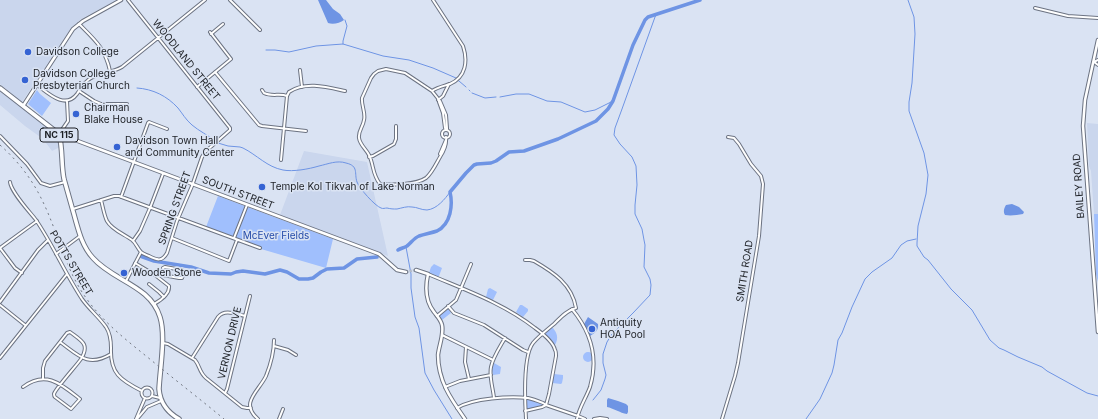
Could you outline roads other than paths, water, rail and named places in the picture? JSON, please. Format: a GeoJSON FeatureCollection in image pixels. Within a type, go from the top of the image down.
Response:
{"type":"FeatureCollection","features":[{"type":"Feature","properties":{"kind":"main road","name":"NC 115"},"geometry":{"type":"LineString","coordinates":[[0,88],[59,134],[62,148],[62,170],[80,236],[88,252],[104,268],[143,292],[154,304],[162,322],[159,389],[161,400]]}},
{"type":"Feature","properties":{"kind":"main road"},"geometry":{"type":"LineString","coordinates":[[161,400],[168,412],[177,419]]}},
{"type":"Feature","properties":{"kind":"street"},"geometry":{"type":"LineString","coordinates":[[23,106],[70,32],[79,24],[121,0]]}},
{"type":"Feature","properties":{"kind":"street","name":"WOODLAND STREET"},"geometry":{"type":"LineString","coordinates":[[128,0],[230,128],[230,130]]}},
{"type":"Feature","properties":{"kind":"street"},"geometry":{"type":"LineString","coordinates":[[37,85],[57,99],[67,101],[74,97],[84,84],[92,77],[117,70],[122,67],[205,0]]}},
{"type":"Feature","properties":{"kind":"street"},"geometry":{"type":"LineString","coordinates":[[230,0],[260,30]]}},
{"type":"Feature","properties":{"kind":"street"},"geometry":{"type":"LineString","coordinates":[[432,0],[456,34],[465,52],[466,60],[464,69],[457,79],[432,91]]}},
{"type":"Feature","properties":{"kind":"street"},"geometry":{"type":"LineString","coordinates":[[1035,8],[1068,16],[1098,18]]}},
{"type":"Feature","properties":{"kind":"street"},"geometry":{"type":"LineString","coordinates":[[79,24],[103,50],[110,72]]}},
{"type":"Feature","properties":{"kind":"street"},"geometry":{"type":"LineString","coordinates":[[197,87],[231,59],[210,34],[223,24]]}},
{"type":"Feature","properties":{"kind":"street","name":"BAILEY ROAD"},"geometry":{"type":"LineString","coordinates":[[1098,40],[1085,100],[1083,126],[1098,332]]}},
{"type":"Feature","properties":{"kind":"street"},"geometry":{"type":"LineString","coordinates":[[1098,60],[1094,62],[1098,65]]}},
{"type":"Feature","properties":{"kind":"street"},"geometry":{"type":"LineString","coordinates":[[386,69],[403,72],[432,91],[439,100],[445,128],[450,131],[450,134],[446,139],[440,154],[441,155],[432,171],[424,179],[411,183],[387,185],[380,184],[375,178],[369,157],[360,142],[359,134],[365,118],[362,98],[368,83],[374,74],[378,71],[386,69]]}},
{"type":"Feature","properties":{"kind":"street"},"geometry":{"type":"LineString","coordinates":[[300,70],[302,87]]}},
{"type":"Feature","properties":{"kind":"street"},"geometry":{"type":"LineString","coordinates":[[216,72],[259,125],[306,131]]}},
{"type":"Feature","properties":{"kind":"street"},"geometry":{"type":"LineString","coordinates":[[439,100],[449,84]]}},
{"type":"Feature","properties":{"kind":"street"},"geometry":{"type":"LineString","coordinates":[[281,160],[288,93],[302,87],[318,86],[345,91]]}},
{"type":"Feature","properties":{"kind":"street"},"geometry":{"type":"LineString","coordinates":[[262,90],[268,95],[287,96]]}},
{"type":"Feature","properties":{"kind":"street"},"geometry":{"type":"LineString","coordinates":[[78,91],[101,104],[128,104]]}},
{"type":"Feature","properties":{"kind":"street"},"geometry":{"type":"LineString","coordinates":[[59,134],[68,121],[67,101]]}},
{"type":"Feature","properties":{"kind":"street"},"geometry":{"type":"LineString","coordinates":[[121,197],[148,122],[167,129]]}},
{"type":"Feature","properties":{"kind":"street"},"geometry":{"type":"LineString","coordinates":[[369,157],[394,144],[396,139],[396,126]]}},
{"type":"Feature","properties":{"kind":"street"},"geometry":{"type":"LineString","coordinates":[[446,129],[442,134],[446,139]]}},
{"type":"Feature","properties":{"kind":"street","name":"SPRING STREET"},"geometry":{"type":"LineString","coordinates":[[141,252],[158,260],[165,257],[203,154],[230,130]]}},
{"type":"Feature","properties":{"kind":"street","name":"SOUTH STREET"},"geometry":{"type":"LineString","coordinates":[[59,134],[379,254],[397,270],[406,272]]}},
{"type":"Feature","properties":{"kind":"street"},"geometry":{"type":"LineString","coordinates":[[0,136],[41,183],[50,186],[65,182]]}},
{"type":"Feature","properties":{"kind":"street","name":"SMITH ROAD"},"geometry":{"type":"LineString","coordinates":[[722,419],[738,363],[760,230],[763,184],[761,176],[751,164],[740,144],[734,138],[728,137]]}},
{"type":"Feature","properties":{"kind":"street"},"geometry":{"type":"LineString","coordinates":[[133,241],[140,231],[163,174]]}},
{"type":"Feature","properties":{"kind":"street","name":"POTTS STREET"},"geometry":{"type":"LineString","coordinates":[[10,182],[10,186],[37,221],[83,300],[106,327],[110,334],[110,354],[114,369],[127,383],[142,391]]}},
{"type":"Feature","properties":{"kind":"street"},"geometry":{"type":"LineString","coordinates":[[73,209],[114,196],[121,197],[260,248]]}},
{"type":"Feature","properties":{"kind":"street"},"geometry":{"type":"LineString","coordinates":[[101,200],[108,222],[121,234],[133,241],[141,252],[126,281]]}},
{"type":"Feature","properties":{"kind":"street"},"geometry":{"type":"LineString","coordinates":[[172,238],[229,261],[247,205]]}},
{"type":"Feature","properties":{"kind":"street"},"geometry":{"type":"LineString","coordinates":[[22,273],[15,268],[0,248],[37,221]]}},
{"type":"Feature","properties":{"kind":"street"},"geometry":{"type":"LineString","coordinates":[[56,254],[80,236]]}},
{"type":"Feature","properties":{"kind":"street"},"geometry":{"type":"LineString","coordinates":[[0,302],[48,240]]}},
{"type":"Feature","properties":{"kind":"street"},"geometry":{"type":"LineString","coordinates":[[525,260],[534,261],[561,279],[574,297],[576,308],[569,310],[533,343],[528,352],[525,398],[526,419]]}},
{"type":"Feature","properties":{"kind":"street"},"geometry":{"type":"LineString","coordinates":[[135,263],[160,278],[170,288],[168,293],[154,304]]}},
{"type":"Feature","properties":{"kind":"street"},"geometry":{"type":"LineString","coordinates":[[437,316],[456,300],[471,264]]}},
{"type":"Feature","properties":{"kind":"street"},"geometry":{"type":"LineString","coordinates":[[160,278],[163,275],[163,268],[165,267],[182,270],[184,272],[182,278],[163,275]]}},
{"type":"Feature","properties":{"kind":"street"},"geometry":{"type":"LineString","coordinates":[[416,270],[494,302],[515,313],[543,334],[552,344],[556,350],[556,356],[546,405],[542,408],[526,411]]}},
{"type":"Feature","properties":{"kind":"street"},"geometry":{"type":"LineString","coordinates":[[0,358],[67,274]]}},
{"type":"Feature","properties":{"kind":"street"},"geometry":{"type":"LineString","coordinates":[[428,274],[426,284],[428,302],[442,324],[442,335],[438,355],[441,377],[449,396],[465,419]]}},
{"type":"Feature","properties":{"kind":"street"},"geometry":{"type":"LineString","coordinates":[[149,284],[164,297]]}},
{"type":"Feature","properties":{"kind":"street","name":"VERNON DRIVE"},"geometry":{"type":"LineString","coordinates":[[225,393],[228,389],[250,296]]}},
{"type":"Feature","properties":{"kind":"street"},"geometry":{"type":"LineString","coordinates":[[0,305],[25,325]]}},
{"type":"Feature","properties":{"kind":"street"},"geometry":{"type":"LineString","coordinates":[[448,306],[454,313],[484,326],[528,352]]}},
{"type":"Feature","properties":{"kind":"street"},"geometry":{"type":"LineString","coordinates":[[572,309],[581,320],[589,336],[593,351],[590,387],[577,419]]}},
{"type":"Feature","properties":{"kind":"street"},"geometry":{"type":"LineString","coordinates":[[192,358],[220,314],[226,312],[245,316]]}},
{"type":"Feature","properties":{"kind":"street"},"geometry":{"type":"LineString","coordinates":[[23,387],[33,381],[43,379],[53,380],[61,384],[80,399],[71,409],[55,397],[54,394],[61,384],[82,358],[86,350],[83,342],[70,332],[67,333],[44,362],[42,368],[43,379]]}},
{"type":"Feature","properties":{"kind":"street"},"geometry":{"type":"LineString","coordinates":[[442,335],[493,360]]}},
{"type":"Feature","properties":{"kind":"street"},"geometry":{"type":"LineString","coordinates":[[494,398],[491,367],[493,360],[505,338]]}},
{"type":"Feature","properties":{"kind":"street"},"geometry":{"type":"LineString","coordinates":[[258,419],[252,413],[251,399],[266,376],[274,346],[274,340]]}},
{"type":"Feature","properties":{"kind":"street"},"geometry":{"type":"LineString","coordinates":[[60,342],[82,358],[89,360],[104,358],[110,354]]}},
{"type":"Feature","properties":{"kind":"street"},"geometry":{"type":"LineString","coordinates":[[162,343],[168,344],[192,358],[198,364],[202,375],[242,407],[251,408]]}},
{"type":"Feature","properties":{"kind":"street"},"geometry":{"type":"LineString","coordinates":[[274,346],[288,350],[296,355]]}},
{"type":"Feature","properties":{"kind":"street"},"geometry":{"type":"LineString","coordinates":[[466,347],[465,362],[469,379]]}},
{"type":"Feature","properties":{"kind":"street"},"geometry":{"type":"LineString","coordinates":[[445,387],[460,381],[491,374]]}},
{"type":"Feature","properties":{"kind":"street"},"geometry":{"type":"LineString","coordinates":[[145,398],[142,395],[142,391],[145,388],[149,388],[152,391],[152,396]]}},
{"type":"Feature","properties":{"kind":"street"},"geometry":{"type":"LineString","coordinates":[[145,398],[150,398],[152,396],[161,400]]}},
{"type":"Feature","properties":{"kind":"street"},"geometry":{"type":"LineString","coordinates":[[136,419],[145,398]]}},
{"type":"Feature","properties":{"kind":"street"},"geometry":{"type":"LineString","coordinates":[[457,408],[467,403],[494,398],[525,398],[543,403],[585,419]]}},
{"type":"Feature","properties":{"kind":"street"},"geometry":{"type":"LineString","coordinates":[[136,419],[147,407],[161,400]]}},
{"type":"Feature","properties":{"kind":"street"},"geometry":{"type":"LineString","coordinates":[[279,419],[284,409]]}},
{"type":"Feature","properties":{"kind":"street"},"geometry":{"type":"LineString","coordinates":[[594,419],[607,419]]}},
{"type":"Feature","properties":{"kind":"waterway"},"geometry":{"type":"LineString","coordinates":[[398,250],[407,246],[419,236],[442,228],[450,214],[450,192],[474,165],[491,163],[509,152],[524,151],[558,139],[596,121],[608,109],[613,101],[633,45],[645,20],[648,17],[700,0]]}},
{"type":"Feature","properties":{"kind":"waterway"},"geometry":{"type":"LineString","coordinates":[[908,0],[914,17],[915,34],[909,111],[924,153],[928,175],[926,194],[918,226],[917,246],[924,257],[951,289],[972,310],[990,340],[999,348],[1042,367],[1087,393],[1098,396]]}},
{"type":"Feature","properties":{"kind":"waterway"},"geometry":{"type":"LineString","coordinates":[[593,400],[601,390],[606,375],[603,363],[603,354],[607,342],[612,334],[650,295],[650,279],[644,267],[645,245],[642,229],[635,214],[637,185],[636,166],[632,157],[614,135],[615,128],[657,14]]}},
{"type":"Feature","properties":{"kind":"waterway"},"geometry":{"type":"LineString","coordinates":[[343,44],[347,26],[345,20]]}},
{"type":"Feature","properties":{"kind":"waterway"},"geometry":{"type":"LineString","coordinates":[[266,50],[289,52],[316,46],[343,44],[383,56],[409,60],[456,78]]}},
{"type":"Feature","properties":{"kind":"waterway"},"geometry":{"type":"LineString","coordinates":[[459,81],[466,87]]}},
{"type":"Feature","properties":{"kind":"waterway"},"geometry":{"type":"LineString","coordinates":[[137,88],[149,90],[169,100],[178,108],[192,125],[215,141]]}},
{"type":"Feature","properties":{"kind":"waterway"},"geometry":{"type":"LineString","coordinates":[[472,93],[485,98],[496,97]]}},
{"type":"Feature","properties":{"kind":"waterway"},"geometry":{"type":"LineString","coordinates":[[500,97],[516,94],[529,94],[547,101],[561,102],[585,112],[595,110],[611,102]]}},
{"type":"Feature","properties":{"kind":"waterway"},"geometry":{"type":"LineString","coordinates":[[218,143],[243,148],[267,164],[283,170],[301,170],[336,162],[350,164],[355,170],[356,179],[361,188],[378,207],[382,208],[397,209],[404,207],[416,207],[427,210],[434,208],[446,198],[450,192]]}},
{"type":"Feature","properties":{"kind":"waterway"},"geometry":{"type":"LineString","coordinates":[[806,419],[820,399],[832,373],[838,340],[865,279],[872,272],[892,258],[901,245],[907,241],[916,239]]}},
{"type":"Feature","properties":{"kind":"waterway"},"geometry":{"type":"LineString","coordinates":[[406,247],[411,274],[411,288],[415,317],[419,328],[425,373],[452,419]]}},
{"type":"Feature","properties":{"kind":"waterway"},"geometry":{"type":"LineString","coordinates":[[140,256],[154,261],[191,267],[209,273],[231,274],[243,271],[265,274],[280,270],[299,279],[313,278],[327,269],[344,268],[357,259],[377,257]]}},
{"type":"Feature","properties":{"kind":"tunnel"},"geometry":{"type":"LineString","coordinates":[[406,272],[416,270]]}},
{"type":"Feature","properties":{"kind":"railway"},"geometry":{"type":"LineString","coordinates":[[0,145],[24,170],[38,192],[70,270],[89,302],[122,337],[224,419]]}},
{"type":"Feature","properties":{"kind":"place","name":"Davidson College"},"geometry":{"type":"Point","coordinates":[28,52]}},
{"type":"Feature","properties":{"kind":"place","name":"Davidson College Presbyterian Church"},"geometry":{"type":"Point","coordinates":[25,80]}},
{"type":"Feature","properties":{"kind":"place","name":"Chairman Blake House"},"geometry":{"type":"Point","coordinates":[76,114]}},
{"type":"Feature","properties":{"kind":"place","name":"Davidson Town Hall and Community Center"},"geometry":{"type":"Point","coordinates":[117,147]}},
{"type":"Feature","properties":{"kind":"place","name":"Temple Kol Tikvah of Lake Norman"},"geometry":{"type":"Point","coordinates":[262,187]}},
{"type":"Feature","properties":{"kind":"place","name":"Wooden Stone"},"geometry":{"type":"Point","coordinates":[124,273]}},
{"type":"Feature","properties":{"kind":"place","name":"Antiquity HOA Pool"},"geometry":{"type":"Point","coordinates":[592,329]}},
{"type":"Feature","properties":{"kind":"park label","name":"McEver Fields"},"geometry":{"type":"Point","coordinates":[276,236]}}]}
